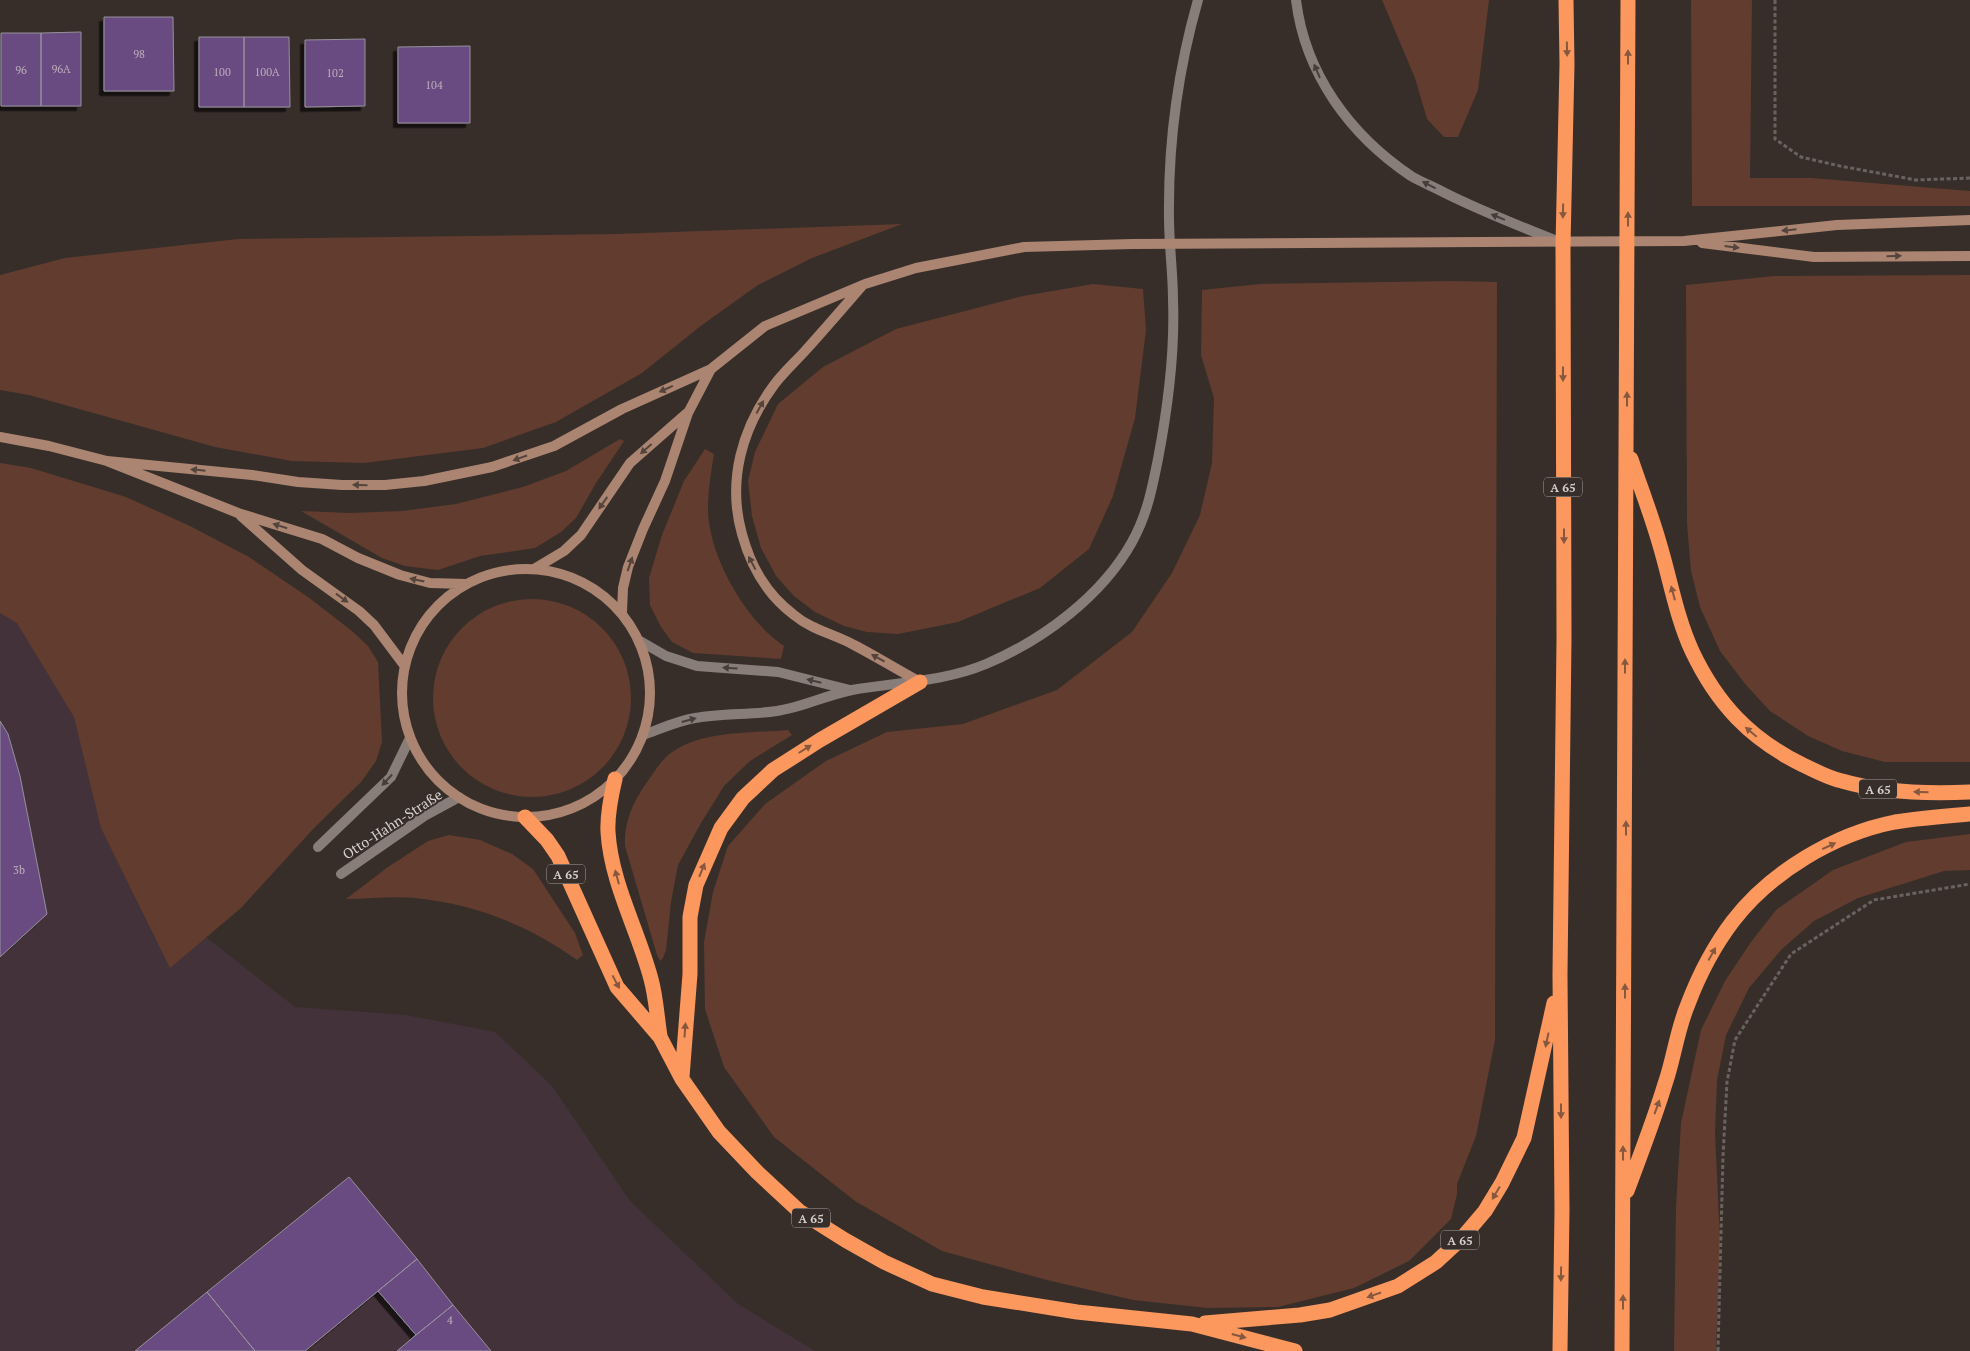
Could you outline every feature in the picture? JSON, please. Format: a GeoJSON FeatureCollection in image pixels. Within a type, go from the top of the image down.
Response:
{"type":"FeatureCollection","features":[{"type":"Feature","properties":{"kind":"highway","name":"A 65"},"geometry":{"type":"LineString","coordinates":[[1560,1351],[1562,1210],[1560,975],[1564,639],[1563,246],[1567,64],[1566,0]]}},
{"type":"Feature","properties":{"kind":"highway","name":"A 65"},"geometry":{"type":"LineString","coordinates":[[1622,1351],[1628,0]]}},
{"type":"Feature","properties":{"kind":"highway","name":"A 65"},"geometry":{"type":"LineString","coordinates":[[1627,448],[1659,541],[1684,630],[1692,650],[1705,675],[1727,708],[1748,730],[1791,759],[1841,781],[1876,789],[1910,792],[1970,792]]}},
{"type":"Feature","properties":{"kind":"highway"},"geometry":{"type":"LineString","coordinates":[[682,1079],[690,974],[690,917],[696,885],[721,828],[743,798],[773,770],[820,740],[920,682]]}},
{"type":"Feature","properties":{"kind":"highway"},"geometry":{"type":"LineString","coordinates":[[615,779],[609,813],[610,849],[617,878],[651,980],[660,1037]]}},
{"type":"Feature","properties":{"kind":"highway"},"geometry":{"type":"LineString","coordinates":[[1623,1202],[1666,1083],[1687,1006],[1713,951],[1733,921],[1761,890],[1786,870],[1818,851],[1851,836],[1894,822],[1970,814]]}},
{"type":"Feature","properties":{"kind":"highway","name":"A 65"},"geometry":{"type":"LineString","coordinates":[[525,817],[547,840],[558,856],[617,987],[660,1037],[682,1079],[719,1132],[757,1172],[799,1211],[884,1262],[932,1284],[983,1298],[1077,1312],[1192,1324],[1295,1351]]}},
{"type":"Feature","properties":{"kind":"highway","name":"A 65"},"geometry":{"type":"LineString","coordinates":[[1192,1324],[1330,1310],[1398,1286],[1436,1262],[1462,1238],[1485,1211],[1502,1184],[1524,1138],[1560,975]]}},
{"type":"Feature","properties":{"kind":"main road"},"geometry":{"type":"LineString","coordinates":[[107,461],[252,475],[298,482],[385,485],[424,481],[492,467],[554,446],[622,409],[711,369],[766,326],[865,284],[916,268],[1024,247],[1132,244],[1684,240],[1837,225],[1970,220]]}},
{"type":"Feature","properties":{"kind":"main road"},"geometry":{"type":"LineString","coordinates":[[1684,240],[1814,257],[1970,256]]}},
{"type":"Feature","properties":{"kind":"main road"},"geometry":{"type":"LineString","coordinates":[[865,284],[775,383],[752,421],[741,450],[736,480],[739,525],[748,556],[762,582],[794,615],[818,631],[852,644],[920,682]]}},
{"type":"Feature","properties":{"kind":"main road"},"geometry":{"type":"LineString","coordinates":[[622,612],[623,588],[628,567],[665,481],[688,413],[711,369]]}},
{"type":"Feature","properties":{"kind":"main road"},"geometry":{"type":"LineString","coordinates":[[534,569],[564,551],[581,535],[630,463],[688,413]]}},
{"type":"Feature","properties":{"kind":"main road"},"geometry":{"type":"LineString","coordinates":[[0,437],[49,446],[107,461],[238,513],[322,539],[358,558],[406,578],[430,583],[466,584]]}},
{"type":"Feature","properties":{"kind":"main road"},"geometry":{"type":"LineString","coordinates":[[238,513],[302,570],[359,611],[374,625],[404,665]]}},
{"type":"Feature","properties":{"kind":"main road"},"geometry":{"type":"LineString","coordinates":[[534,569],[584,582],[622,612],[640,641],[649,670],[651,691],[649,711],[643,735],[634,755],[615,779],[599,793],[576,807],[551,815],[508,816],[474,806],[459,797],[430,772],[410,738],[404,720],[402,700],[404,665],[408,649],[434,610],[448,595],[466,584],[500,572],[534,569]]}},
{"type":"Feature","properties":{"kind":"street"},"geometry":{"type":"LineString","coordinates":[[643,735],[694,718],[780,711],[850,690],[920,682],[958,674],[988,663],[1046,632],[1100,586],[1114,569],[1132,543],[1148,508],[1165,423],[1172,361],[1174,302],[1169,217],[1173,136],[1183,58],[1198,0]]}},
{"type":"Feature","properties":{"kind":"street"},"geometry":{"type":"LineString","coordinates":[[1296,0],[1301,29],[1316,71],[1349,122],[1378,151],[1412,176],[1472,207],[1557,241]]}},
{"type":"Feature","properties":{"kind":"street"},"geometry":{"type":"LineString","coordinates":[[640,641],[666,656],[697,666],[778,672],[850,690]]}},
{"type":"Feature","properties":{"kind":"street","name":"Otto-Hahn-Straße"},"geometry":{"type":"LineString","coordinates":[[318,847],[391,777],[410,738]]}},
{"type":"Feature","properties":{"kind":"street","name":"Otto-Hahn-Straße"},"geometry":{"type":"LineString","coordinates":[[341,874],[426,815],[459,797]]}},
{"type":"Feature","properties":{"kind":"path"},"geometry":{"type":"LineString","coordinates":[[1775,0],[1775,139],[1801,157],[1840,166],[1916,180],[1970,178]]}},
{"type":"Feature","properties":{"kind":"path"},"geometry":{"type":"LineString","coordinates":[[1718,1351],[1727,1082],[1735,1040],[1791,954],[1874,900],[1970,884]]}},
{"type":"Feature","properties":{"kind":"shaded area"},"geometry":{"type":"Polygon","coordinates":[[[1382,0],[1489,0],[1478,90],[1458,137],[1444,137],[1427,119],[1415,78],[1382,0]]]}},
{"type":"Feature","properties":{"kind":"shaded area"},"geometry":{"type":"Polygon","coordinates":[[[1691,0],[1752,0],[1750,178],[1811,178],[1970,191],[1970,206],[1692,206],[1691,0]]]}},
{"type":"Feature","properties":{"kind":"shaded area"},"geometry":{"type":"Polygon","coordinates":[[[902,224],[812,258],[758,285],[702,325],[642,373],[556,422],[483,448],[364,463],[292,461],[215,447],[29,395],[0,390],[0,275],[65,258],[238,239],[617,234],[902,224]]]}},
{"type":"Feature","properties":{"kind":"shaded area"},"geometry":{"type":"Polygon","coordinates":[[[1970,275],[1970,762],[1885,762],[1842,751],[1808,736],[1770,711],[1746,685],[1720,651],[1700,607],[1691,571],[1687,524],[1686,285],[1774,276],[1970,275]]]}},
{"type":"Feature","properties":{"kind":"shaded area"},"geometry":{"type":"Polygon","coordinates":[[[1497,282],[1495,1040],[1476,1136],[1457,1184],[1457,1194],[1451,1219],[1409,1261],[1354,1288],[1278,1307],[1208,1308],[1133,1300],[1047,1280],[942,1251],[855,1201],[774,1137],[724,1067],[705,1009],[704,942],[713,892],[728,846],[765,804],[826,761],[887,732],[963,724],[1057,690],[1132,632],[1172,573],[1200,515],[1212,463],[1214,398],[1201,355],[1202,290],[1260,284],[1497,282]]]}},
{"type":"Feature","properties":{"kind":"shaded area"},"geometry":{"type":"Polygon","coordinates":[[[1093,284],[1143,289],[1146,330],[1135,418],[1113,496],[1089,549],[1040,588],[958,622],[898,634],[867,632],[844,626],[815,612],[794,596],[776,576],[761,548],[752,516],[748,481],[755,452],[778,404],[823,367],[896,329],[1023,296],[1093,284]]]}},
{"type":"Feature","properties":{"kind":"shaded area"},"geometry":{"type":"Polygon","coordinates":[[[620,439],[624,441],[596,483],[576,518],[561,532],[535,548],[480,556],[438,570],[405,566],[382,558],[301,511],[350,513],[402,511],[456,504],[523,487],[566,471],[620,439]]]}},
{"type":"Feature","properties":{"kind":"shaded area"},"geometry":{"type":"Polygon","coordinates":[[[705,449],[714,454],[708,510],[715,548],[722,567],[744,604],[756,621],[784,646],[781,659],[693,653],[672,642],[661,627],[650,605],[649,578],[662,535],[684,481],[705,449]]]}},
{"type":"Feature","properties":{"kind":"shaded area"},"geometry":{"type":"Polygon","coordinates":[[[0,463],[31,468],[126,497],[190,526],[249,557],[308,597],[352,631],[368,646],[378,662],[382,742],[376,761],[361,782],[315,827],[241,908],[170,968],[101,828],[74,717],[17,623],[0,613],[0,463]]]}},
{"type":"Feature","properties":{"kind":"shaded area"},"geometry":{"type":"Polygon","coordinates":[[[0,523],[192,926],[295,1007],[406,1015],[495,1032],[552,1086],[630,1201],[738,1304],[815,1351],[0,1351],[0,523]]]}},
{"type":"Feature","properties":{"kind":"shaded area"},"geometry":{"type":"Polygon","coordinates":[[[532,599],[561,603],[579,611],[602,628],[619,651],[627,669],[631,698],[627,727],[619,745],[602,768],[579,785],[561,793],[532,797],[503,793],[485,785],[462,768],[445,745],[437,727],[433,698],[437,669],[445,651],[462,628],[485,611],[503,603],[532,599]]]}},
{"type":"Feature","properties":{"kind":"shaded area"},"geometry":{"type":"Polygon","coordinates":[[[788,730],[792,735],[750,761],[724,786],[701,823],[678,865],[671,902],[666,950],[660,961],[625,846],[627,822],[636,799],[663,760],[676,750],[690,743],[722,735],[788,730]]]}},
{"type":"Feature","properties":{"kind":"shaded area"},"geometry":{"type":"Polygon","coordinates":[[[1970,834],[1970,870],[1944,871],[1858,898],[1814,921],[1782,949],[1749,988],[1726,1035],[1717,1080],[1715,1133],[1720,1242],[1716,1351],[1674,1351],[1676,1207],[1681,1123],[1701,1030],[1725,981],[1751,942],[1776,910],[1833,870],[1906,842],[1970,834]]]}},
{"type":"Feature","properties":{"kind":"shaded area"},"geometry":{"type":"Polygon","coordinates":[[[449,835],[480,840],[512,854],[533,869],[575,933],[583,955],[577,960],[539,936],[520,927],[500,918],[459,905],[407,897],[346,899],[388,867],[428,841],[449,835]]]}},
{"type":"Feature","properties":{"kind":"building"},"geometry":{"type":"Polygon","coordinates":[[[104,17],[173,17],[174,91],[104,91],[104,17]]]}},
{"type":"Feature","properties":{"kind":"building"},"geometry":{"type":"Polygon","coordinates":[[[81,32],[81,106],[41,106],[41,33],[81,32]]]}},
{"type":"Feature","properties":{"kind":"building"},"geometry":{"type":"Polygon","coordinates":[[[1,33],[41,33],[41,106],[1,106],[1,33]]]}},
{"type":"Feature","properties":{"kind":"building"},"geometry":{"type":"Polygon","coordinates":[[[199,37],[244,37],[244,107],[199,107],[199,37]]]}},
{"type":"Feature","properties":{"kind":"building"},"geometry":{"type":"Polygon","coordinates":[[[244,37],[289,37],[290,107],[244,107],[244,37]]]}},
{"type":"Feature","properties":{"kind":"building"},"geometry":{"type":"Polygon","coordinates":[[[365,39],[365,106],[305,107],[305,40],[365,39]]]}},
{"type":"Feature","properties":{"kind":"building"},"geometry":{"type":"Polygon","coordinates":[[[470,46],[470,123],[398,123],[398,47],[470,46]]]}},
{"type":"Feature","properties":{"kind":"building"},"geometry":{"type":"Polygon","coordinates":[[[0,721],[8,734],[20,776],[47,914],[0,957],[0,721]]]}},
{"type":"Feature","properties":{"kind":"building"},"geometry":{"type":"Polygon","coordinates":[[[349,1177],[417,1259],[305,1351],[255,1351],[207,1292],[349,1177]]]}},
{"type":"Feature","properties":{"kind":"building"},"geometry":{"type":"Polygon","coordinates":[[[417,1259],[453,1305],[416,1335],[378,1291],[417,1259]]]}},
{"type":"Feature","properties":{"kind":"building"},"geometry":{"type":"Polygon","coordinates":[[[207,1292],[255,1351],[135,1351],[207,1292]]]}},
{"type":"Feature","properties":{"kind":"building"},"geometry":{"type":"Polygon","coordinates":[[[453,1305],[491,1351],[397,1351],[416,1335],[453,1305]]]}}]}
